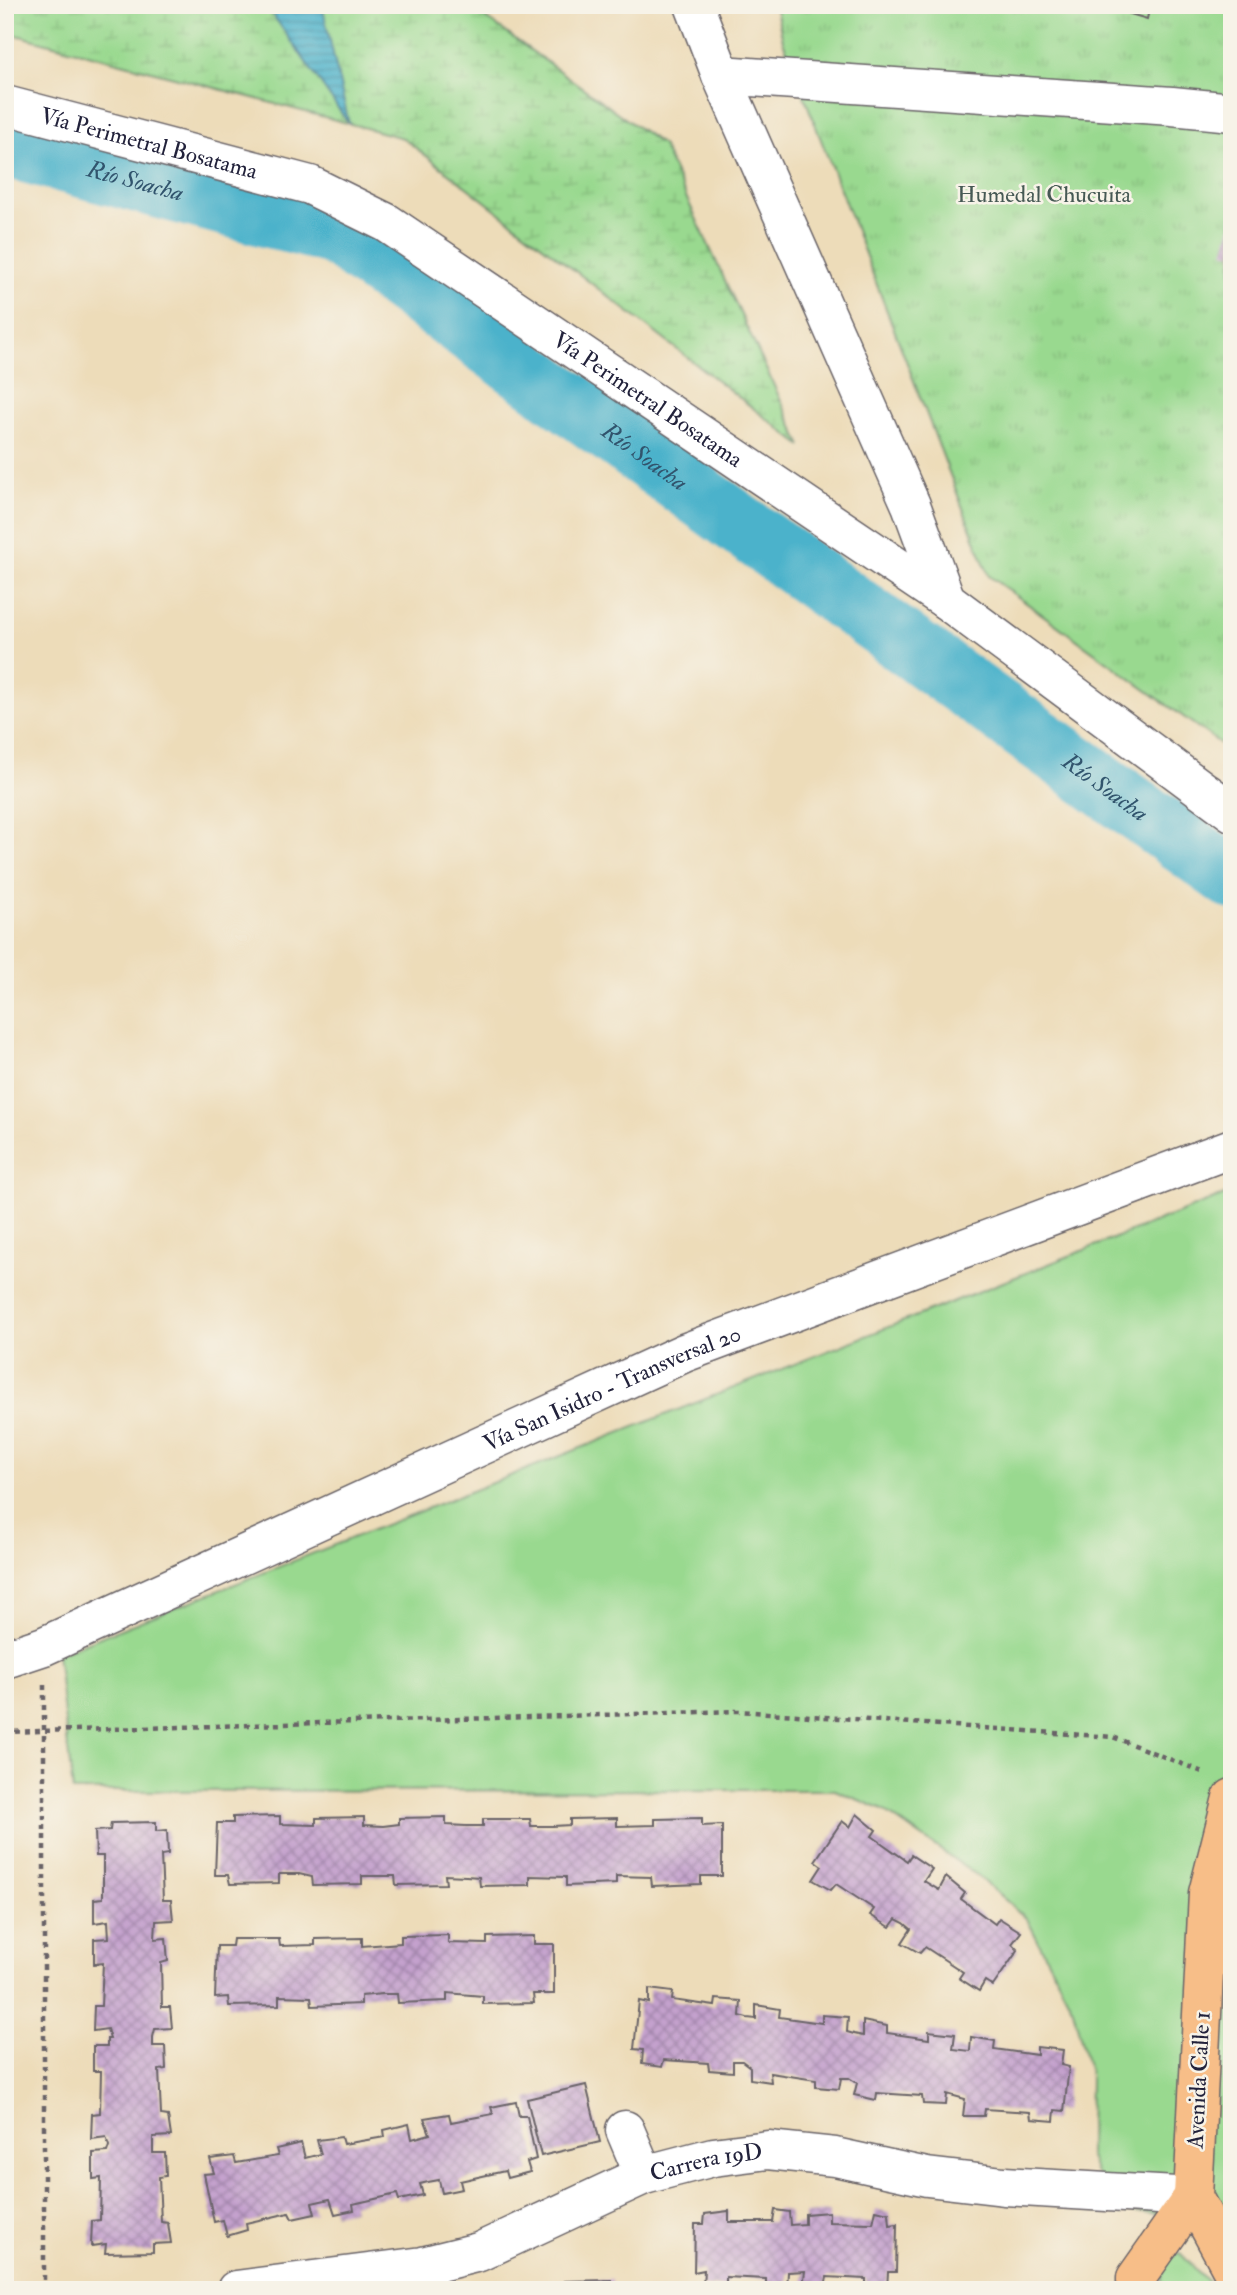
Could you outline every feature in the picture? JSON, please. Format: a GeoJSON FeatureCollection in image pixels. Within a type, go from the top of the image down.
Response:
{"type":"FeatureCollection","features":[{"type":"Feature","properties":{"kind":"main road","name":"Avenida Calle 1"},"geometry":{"type":"LineString","coordinates":[[1193,2197],[1208,1893],[1220,1786]]}},
{"type":"Feature","properties":{"kind":"main road"},"geometry":{"type":"LineString","coordinates":[[1136,2290],[1136,2278],[1193,2197],[1232,2269]]}},
{"type":"Feature","properties":{"kind":"street"},"geometry":{"type":"LineString","coordinates":[[694,5],[721,75],[911,505],[946,600]]}},
{"type":"Feature","properties":{"kind":"street"},"geometry":{"type":"LineString","coordinates":[[721,75],[1232,112]]}},
{"type":"Feature","properties":{"kind":"street","name":"Vía Perimetral Bosatama"},"geometry":{"type":"LineString","coordinates":[[5,105],[310,185],[387,223],[946,600],[1232,812]]}},
{"type":"Feature","properties":{"kind":"street","name":"Vía San Isidro - Transversal 20"},"geometry":{"type":"LineString","coordinates":[[5,1658],[44,1646],[684,1353],[1232,1147]]}},
{"type":"Feature","properties":{"kind":"street"},"geometry":{"type":"LineString","coordinates":[[625,2130],[644,2175]]}},
{"type":"Feature","properties":{"kind":"street","name":"Carrera 19D"},"geometry":{"type":"LineString","coordinates":[[236,2290],[423,2266],[457,2259],[479,2252],[644,2175],[713,2157],[768,2150],[835,2157],[927,2177],[1004,2186],[1193,2197]]}},
{"type":"Feature","properties":{"kind":"path"},"geometry":{"type":"LineString","coordinates":[[44,1646],[44,2290]]}},
{"type":"Feature","properties":{"kind":"path"},"geometry":{"type":"LineString","coordinates":[[5,1732],[44,1733],[739,1711],[1113,1737],[1220,1786]]}},
{"type":"Feature","properties":{"kind":"green space"},"geometry":{"type":"Polygon","coordinates":[[[5,5],[468,5],[662,145],[802,446],[403,138],[5,32],[5,5]]]}},
{"type":"Feature","properties":{"kind":"green space","name":"Humedal Chucuita"},"geometry":{"type":"Polygon","coordinates":[[[775,5],[1232,5],[1232,752],[989,576],[783,41],[775,5]]]}},
{"type":"Feature","properties":{"kind":"green space"},"geometry":{"type":"Polygon","coordinates":[[[1232,1192],[1232,2221],[1111,2210],[1089,2155],[1090,2074],[1073,2009],[1027,1919],[978,1876],[883,1810],[835,1790],[73,1791],[57,1654],[1232,1192]]]}},
{"type":"Feature","properties":{"kind":"green space"},"geometry":{"type":"Polygon","coordinates":[[[1180,2253],[1214,2290],[1162,2290],[1162,2256],[1180,2253]]]}},
{"type":"Feature","properties":{"kind":"water"},"geometry":{"type":"Polygon","coordinates":[[[266,5],[322,5],[349,124],[266,5]]]}},
{"type":"Feature","properties":{"kind":"building"},"geometry":{"type":"Polygon","coordinates":[[[1100,5],[1150,5],[1147,19],[1100,5]]]}},
{"type":"Feature","properties":{"kind":"building"},"geometry":{"type":"Polygon","coordinates":[[[1232,226],[1232,254],[1224,252],[1232,226]]]}},
{"type":"Feature","properties":{"kind":"building"},"geometry":{"type":"Polygon","coordinates":[[[857,1814],[876,1830],[872,1836],[907,1861],[911,1855],[932,1869],[924,1881],[939,1890],[946,1877],[965,1893],[961,1899],[995,1924],[999,1918],[1021,1932],[1012,1944],[1018,1950],[993,1986],[985,1981],[979,1991],[959,1978],[963,1972],[925,1947],[920,1953],[902,1943],[911,1929],[904,1923],[896,1919],[890,1927],[870,1915],[874,1909],[836,1884],[831,1890],[813,1880],[822,1866],[815,1861],[842,1821],[850,1827],[857,1814]]]}},
{"type":"Feature","properties":{"kind":"building"},"geometry":{"type":"Polygon","coordinates":[[[280,1816],[280,1824],[316,1825],[316,1818],[364,1817],[364,1825],[383,1826],[399,1824],[399,1818],[446,1817],[446,1825],[466,1826],[483,1826],[483,1819],[530,1819],[531,1826],[553,1826],[570,1825],[570,1819],[617,1818],[617,1826],[655,1825],[655,1819],[702,1818],[702,1826],[722,1825],[722,1876],[701,1876],[701,1884],[652,1886],[651,1877],[616,1876],[616,1884],[566,1886],[566,1877],[530,1876],[530,1885],[480,1886],[479,1877],[445,1875],[446,1884],[396,1885],[395,1876],[362,1876],[362,1884],[313,1885],[312,1877],[299,1874],[279,1874],[279,1883],[230,1884],[228,1875],[215,1875],[217,1823],[233,1823],[233,1817],[280,1816]]]}},
{"type":"Feature","properties":{"kind":"building"},"geometry":{"type":"Polygon","coordinates":[[[156,1822],[156,1831],[167,1830],[168,1854],[161,1855],[163,1900],[171,1900],[173,1920],[156,1921],[155,1939],[166,1938],[168,1961],[161,1963],[162,2007],[170,2007],[172,2028],[155,2029],[153,2046],[165,2046],[166,2069],[159,2070],[161,2115],[168,2116],[171,2136],[153,2137],[153,2153],[165,2153],[166,2176],[159,2177],[161,2222],[168,2223],[171,2243],[153,2244],[153,2252],[105,2253],[106,2244],[91,2246],[92,2221],[100,2220],[101,2178],[93,2179],[93,2153],[107,2152],[109,2146],[106,2137],[91,2139],[92,2114],[100,2113],[101,2071],[93,2071],[93,2046],[107,2046],[107,2039],[110,2039],[107,2029],[93,2031],[94,2006],[101,2006],[103,1963],[94,1964],[94,1939],[109,1938],[108,1921],[94,1923],[94,1899],[103,1898],[103,1856],[96,1856],[95,1831],[110,1830],[111,1823],[156,1822]]]}},
{"type":"Feature","properties":{"kind":"building"},"geometry":{"type":"Polygon","coordinates":[[[448,1935],[448,1943],[487,1944],[487,1937],[534,1936],[534,1944],[554,1944],[554,1994],[533,1994],[534,2003],[483,2004],[483,1996],[447,1993],[447,2001],[398,2003],[397,1994],[383,1994],[361,1996],[361,2004],[312,2006],[311,1997],[279,1996],[279,2005],[229,2006],[228,1997],[215,1998],[217,1946],[232,1946],[233,1939],[279,1939],[280,1946],[315,1945],[315,1939],[362,1938],[362,1946],[401,1943],[401,1936],[448,1935]]]}},
{"type":"Feature","properties":{"kind":"building"},"geometry":{"type":"Polygon","coordinates":[[[649,1989],[673,1992],[672,2000],[715,2006],[716,1999],[741,2001],[740,2016],[747,2018],[756,2019],[756,2005],[780,2009],[779,2017],[822,2023],[822,2015],[848,2017],[847,2032],[863,2036],[863,2021],[887,2026],[887,2033],[929,2039],[929,2031],[955,2034],[953,2049],[970,2051],[971,2037],[995,2041],[994,2049],[1037,2055],[1037,2047],[1063,2050],[1061,2065],[1069,2067],[1064,2111],[1055,2110],[1054,2121],[1031,2119],[1030,2112],[985,2109],[984,2116],[963,2116],[965,2099],[947,2094],[946,2105],[923,2104],[922,2096],[877,2093],[876,2100],[854,2095],[857,2083],[849,2078],[841,2078],[839,2089],[816,2087],[816,2080],[770,2073],[771,2082],[750,2079],[750,2067],[742,2061],[733,2061],[733,2072],[709,2070],[708,2063],[664,2060],[662,2067],[642,2064],[643,2050],[634,2049],[639,2001],[649,2003],[649,1989]]]}},
{"type":"Feature","properties":{"kind":"building"},"geometry":{"type":"Polygon","coordinates":[[[586,2085],[600,2142],[541,2156],[527,2099],[586,2085]]]}},
{"type":"Feature","properties":{"kind":"building"},"geometry":{"type":"Polygon","coordinates":[[[516,2102],[519,2116],[527,2116],[536,2159],[527,2162],[530,2172],[507,2178],[505,2171],[460,2181],[462,2189],[442,2193],[439,2180],[428,2182],[420,2184],[423,2195],[399,2200],[397,2194],[353,2204],[354,2210],[335,2214],[330,2199],[312,2203],[315,2214],[292,2219],[289,2213],[246,2223],[247,2230],[227,2236],[223,2220],[214,2222],[204,2174],[214,2173],[210,2159],[234,2156],[236,2163],[278,2156],[276,2149],[301,2143],[305,2158],[321,2154],[317,2140],[341,2137],[343,2144],[385,2137],[384,2130],[409,2124],[412,2139],[430,2134],[424,2118],[449,2114],[451,2122],[493,2114],[491,2107],[516,2102]]]}},
{"type":"Feature","properties":{"kind":"building"},"geometry":{"type":"Polygon","coordinates":[[[775,2210],[789,2212],[790,2225],[805,2224],[805,2214],[829,2212],[829,2222],[873,2223],[876,2210],[889,2213],[890,2225],[897,2224],[896,2272],[888,2272],[887,2289],[866,2289],[866,2279],[827,2277],[825,2287],[803,2286],[805,2271],[788,2272],[787,2289],[766,2289],[766,2279],[726,2277],[726,2287],[703,2286],[704,2270],[694,2272],[695,2224],[704,2224],[705,2214],[729,2211],[729,2222],[773,2222],[775,2210]]]}},
{"type":"Feature","properties":{"kind":"building"},"geometry":{"type":"Polygon","coordinates":[[[612,2280],[612,2290],[565,2290],[564,2281],[612,2280]]]}},
{"type":"Feature","properties":{"kind":"waterway","name":"Río Soacha"},"geometry":{"type":"LineString","coordinates":[[5,146],[335,234],[1232,878]]}}]}
